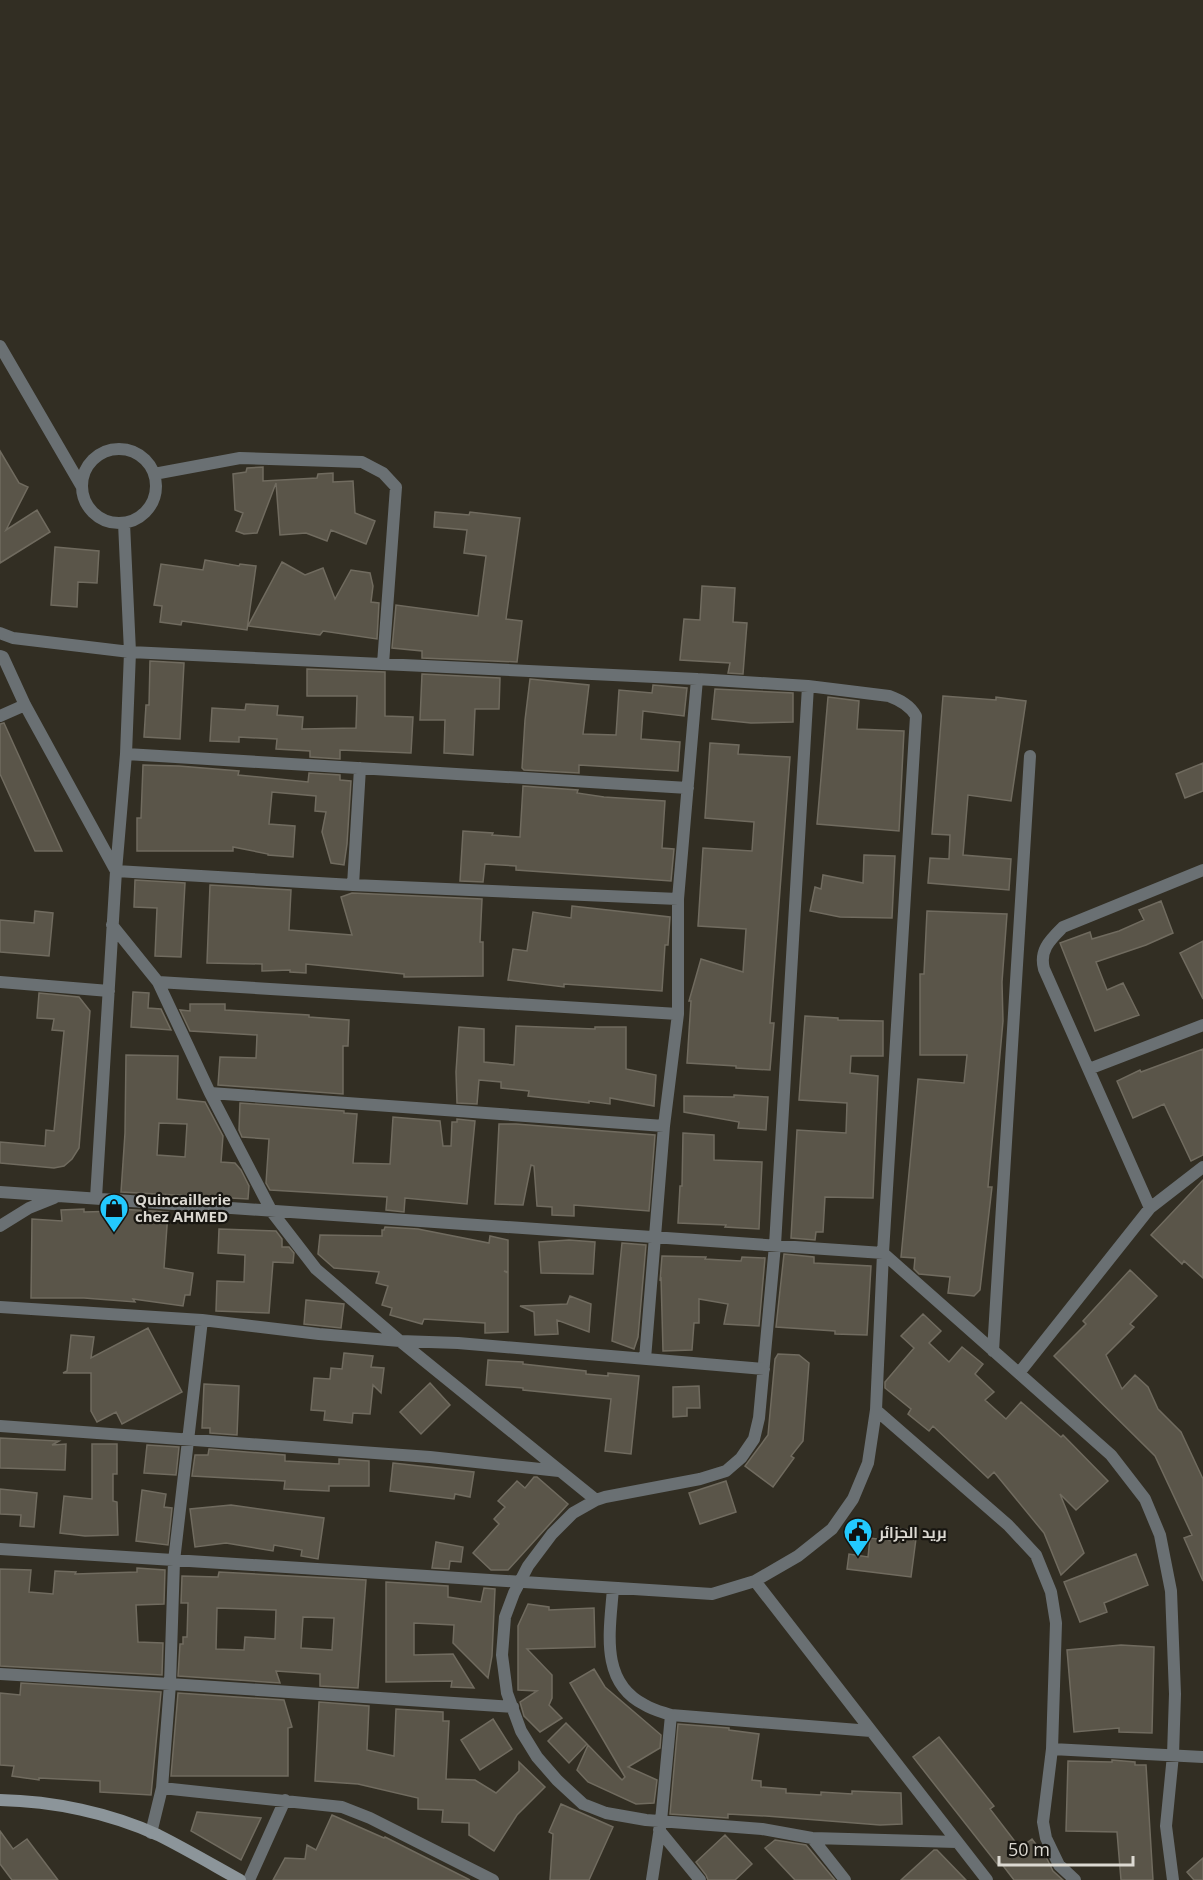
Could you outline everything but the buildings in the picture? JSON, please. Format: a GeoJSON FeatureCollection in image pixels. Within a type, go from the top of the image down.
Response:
{"type":"FeatureCollection","features":[{"type":"Feature","properties":{"kind":"main road"},"geometry":{"type":"LineString","coordinates":[[0,1800],[24,1800],[102,1815],[151,1833],[240,1880]]}},
{"type":"Feature","properties":{"kind":"street"},"geometry":{"type":"LineString","coordinates":[[0,346],[81,488],[85,502],[95,514],[108,522],[123,523],[136,519],[146,511],[153,500],[156,487],[154,474],[148,463],[138,454],[126,449],[114,449],[101,453],[91,461],[84,472],[81,488]]}},
{"type":"Feature","properties":{"kind":"street"},"geometry":{"type":"LineString","coordinates":[[154,474],[240,459],[362,462],[383,473],[396,487],[383,664]]}},
{"type":"Feature","properties":{"kind":"street"},"geometry":{"type":"LineString","coordinates":[[96,1198],[112,925],[126,754],[130,652],[123,523]]}},
{"type":"Feature","properties":{"kind":"street"},"geometry":{"type":"LineString","coordinates":[[0,633],[13,638],[130,652],[808,686],[890,696],[908,706],[916,716],[883,1252],[876,1410],[868,1463],[853,1499],[832,1529],[798,1556],[755,1581],[712,1594],[174,1561],[2,1547]]}},
{"type":"Feature","properties":{"kind":"street"},"geometry":{"type":"LineString","coordinates":[[0,656],[3,657],[25,705],[116,871]]}},
{"type":"Feature","properties":{"kind":"street"},"geometry":{"type":"LineString","coordinates":[[645,1359],[664,1126],[678,1014],[678,900],[697,679]]}},
{"type":"Feature","properties":{"kind":"street"},"geometry":{"type":"LineString","coordinates":[[808,686],[775,1245],[759,1418],[754,1439],[741,1458],[726,1471],[700,1479],[638,1489],[596,1500],[573,1513],[552,1534],[528,1566],[506,1617],[502,1655],[507,1693],[521,1731],[537,1757],[583,1804],[606,1813],[660,1825],[762,1829],[812,1838],[957,1842]]}},
{"type":"Feature","properties":{"kind":"street"},"geometry":{"type":"LineString","coordinates":[[0,716],[25,705]]}},
{"type":"Feature","properties":{"kind":"street"},"geometry":{"type":"LineString","coordinates":[[126,754],[688,788]]}},
{"type":"Feature","properties":{"kind":"street"},"geometry":{"type":"LineString","coordinates":[[993,1351],[1030,756]]}},
{"type":"Feature","properties":{"kind":"street"},"geometry":{"type":"LineString","coordinates":[[353,885],[360,768]]}},
{"type":"Feature","properties":{"kind":"street"},"geometry":{"type":"LineString","coordinates":[[1150,1208],[1044,969],[1043,951],[1048,942],[1063,927],[1203,870]]}},
{"type":"Feature","properties":{"kind":"street"},"geometry":{"type":"LineString","coordinates":[[116,871],[678,900]]}},
{"type":"Feature","properties":{"kind":"street"},"geometry":{"type":"LineString","coordinates":[[112,925],[158,982],[210,1093],[272,1212],[316,1269],[400,1341],[596,1500]]}},
{"type":"Feature","properties":{"kind":"street"},"geometry":{"type":"LineString","coordinates":[[0,982],[109,991]]}},
{"type":"Feature","properties":{"kind":"street"},"geometry":{"type":"LineString","coordinates":[[158,982],[678,1014]]}},
{"type":"Feature","properties":{"kind":"street"},"geometry":{"type":"LineString","coordinates":[[1089,1069],[1203,1025]]}},
{"type":"Feature","properties":{"kind":"street"},"geometry":{"type":"LineString","coordinates":[[210,1093],[664,1126]]}},
{"type":"Feature","properties":{"kind":"street"},"geometry":{"type":"LineString","coordinates":[[1019,1373],[1150,1208],[1203,1167]]}},
{"type":"Feature","properties":{"kind":"street"},"geometry":{"type":"LineString","coordinates":[[0,1192],[883,1252],[1111,1455],[1145,1499],[1160,1535],[1171,1591],[1173,1755],[1166,1826],[1173,1880]]}},
{"type":"Feature","properties":{"kind":"street"},"geometry":{"type":"LineString","coordinates":[[0,1226],[29,1208],[60,1196]]}},
{"type":"Feature","properties":{"kind":"street"},"geometry":{"type":"LineString","coordinates":[[0,1307],[202,1320],[319,1334],[458,1343],[764,1369]]}},
{"type":"Feature","properties":{"kind":"street"},"geometry":{"type":"LineString","coordinates":[[151,1833],[162,1788],[170,1684],[174,1561],[202,1320]]}},
{"type":"Feature","properties":{"kind":"street"},"geometry":{"type":"LineString","coordinates":[[876,1410],[1008,1525],[1035,1555],[1051,1592],[1056,1623],[1052,1749],[1042,1822],[1046,1838],[1059,1865],[1074,1880]]}},
{"type":"Feature","properties":{"kind":"street"},"geometry":{"type":"LineString","coordinates":[[0,1426],[430,1457],[560,1471]]}},
{"type":"Feature","properties":{"kind":"street"},"geometry":{"type":"LineString","coordinates":[[755,1581],[987,1880]]}},
{"type":"Feature","properties":{"kind":"street"},"geometry":{"type":"LineString","coordinates":[[613,1588],[609,1649],[612,1670],[624,1690],[643,1705],[671,1715],[871,1731]]}},
{"type":"Feature","properties":{"kind":"street"},"geometry":{"type":"LineString","coordinates":[[0,1674],[513,1707]]}},
{"type":"Feature","properties":{"kind":"street"},"geometry":{"type":"LineString","coordinates":[[652,1880],[671,1715]]}},
{"type":"Feature","properties":{"kind":"street"},"geometry":{"type":"LineString","coordinates":[[1052,1749],[1203,1757]]}},
{"type":"Feature","properties":{"kind":"street"},"geometry":{"type":"LineString","coordinates":[[162,1788],[342,1807],[370,1818],[493,1880]]}},
{"type":"Feature","properties":{"kind":"street"},"geometry":{"type":"LineString","coordinates":[[249,1880],[285,1800]]}},
{"type":"Feature","properties":{"kind":"street"},"geometry":{"type":"LineString","coordinates":[[660,1825],[700,1880]]}},
{"type":"Feature","properties":{"kind":"street"},"geometry":{"type":"LineString","coordinates":[[812,1838],[845,1880]]}},
{"type":"Feature","properties":{"kind":"place","name":"Quincaillerie chez AHMED"},"geometry":{"type":"Point","coordinates":[114,1234]}},
{"type":"Feature","properties":{"kind":"place","name":"بريد الجزائر"},"geometry":{"type":"Point","coordinates":[858,1558]}}]}
